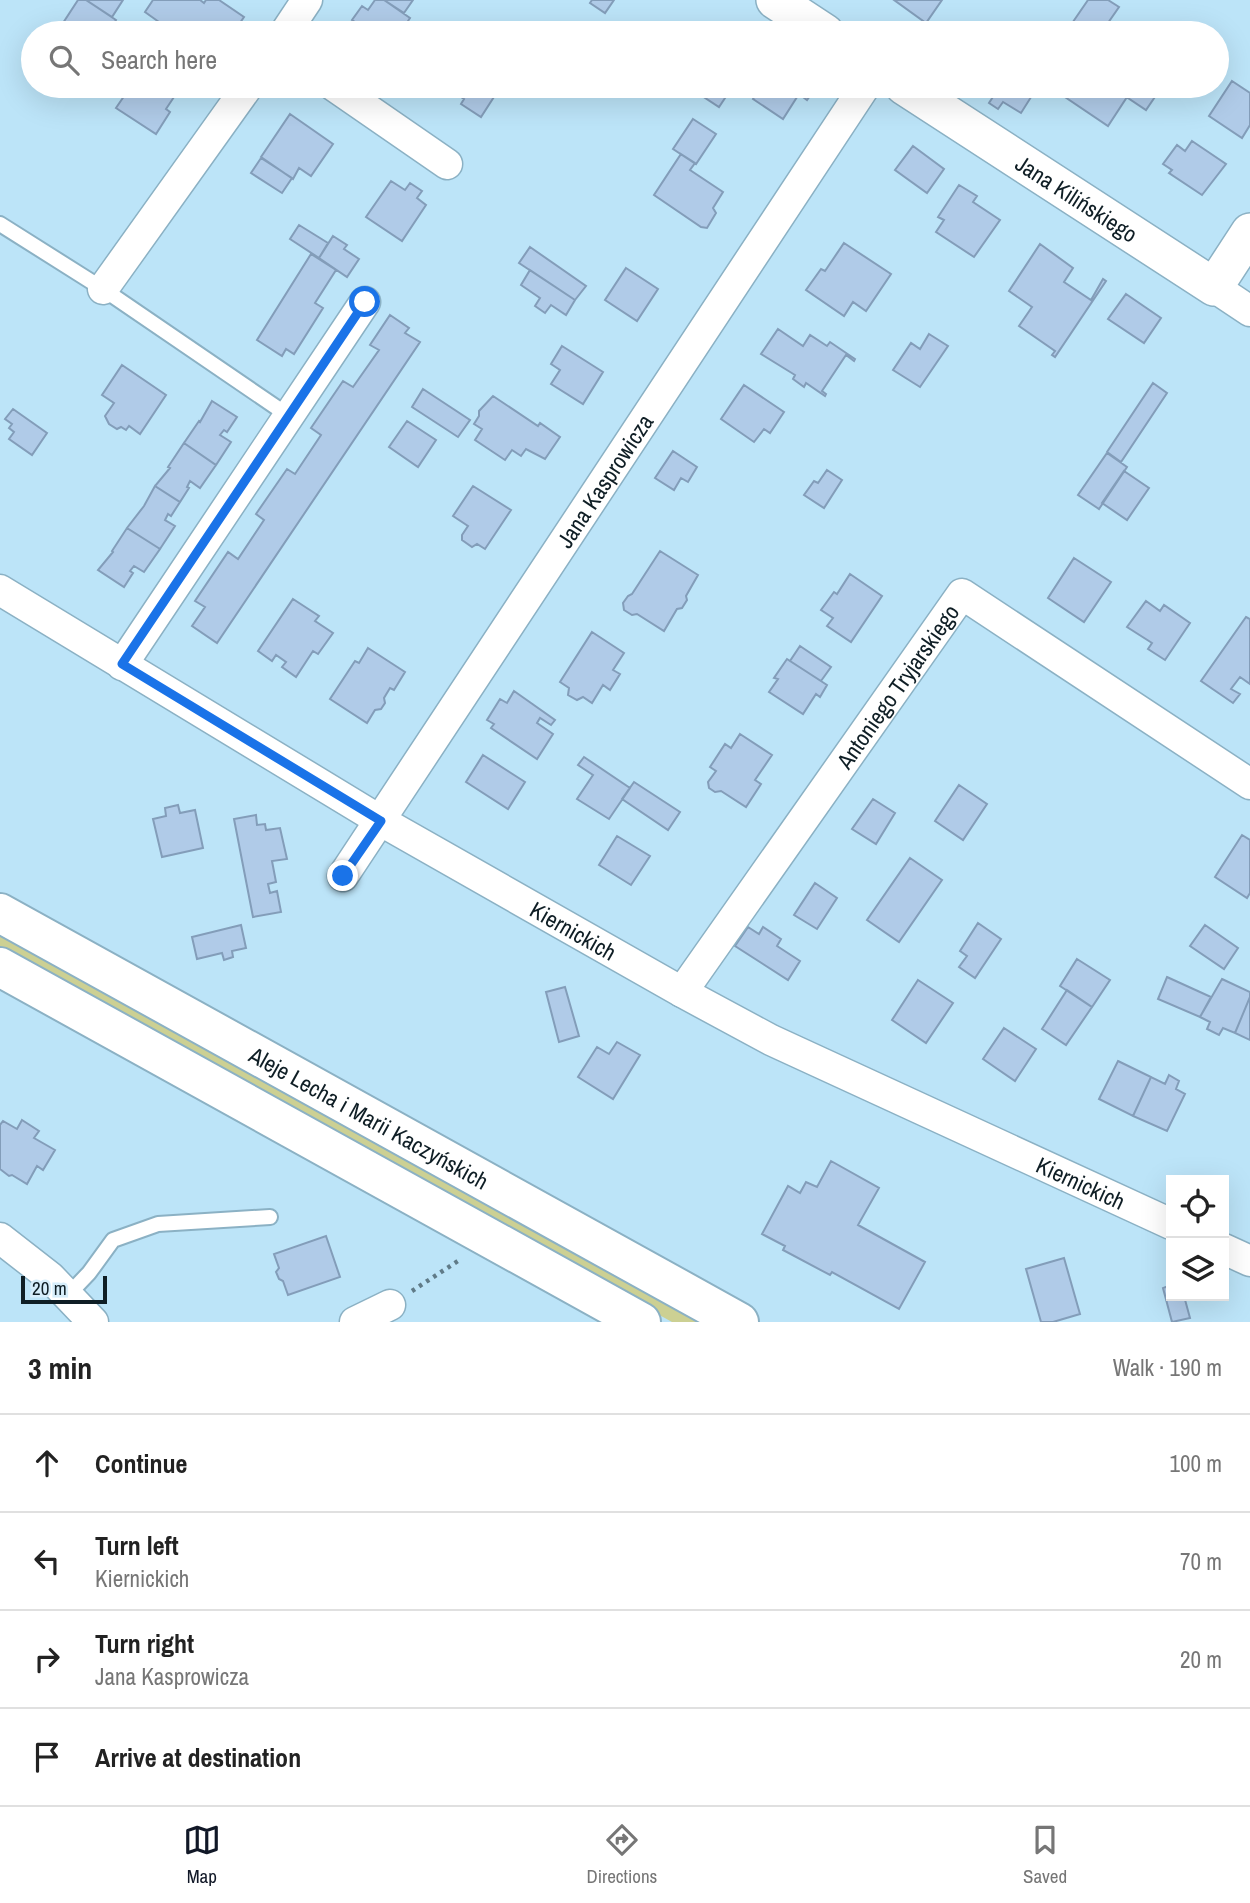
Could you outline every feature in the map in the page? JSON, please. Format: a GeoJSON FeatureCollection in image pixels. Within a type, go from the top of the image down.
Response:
{"type":"FeatureCollection","features":[{"type":"Feature","properties":{"kind":"main road","name":"Aleje Lecha i Marii Kaczyńskich"},"geometry":{"type":"LineString","coordinates":[[0,913],[739,1322]]}},
{"type":"Feature","properties":{"kind":"main road","name":"Aleje Lecha i Marii Kaczyńskich"},"geometry":{"type":"LineString","coordinates":[[0,967],[641,1322]]}},
{"type":"Feature","properties":{"kind":"street"},"geometry":{"type":"LineString","coordinates":[[293,21],[307,0]]}},
{"type":"Feature","properties":{"kind":"street"},"geometry":{"type":"LineString","coordinates":[[775,0],[807,21]]}},
{"type":"Feature","properties":{"kind":"street"},"geometry":{"type":"LineString","coordinates":[[103,289],[239,98]]}},
{"type":"Feature","properties":{"kind":"street"},"geometry":{"type":"LineString","coordinates":[[351,98],[447,164]]}},
{"type":"Feature","properties":{"kind":"street","name":"Jana Kasprowicza"},"geometry":{"type":"LineString","coordinates":[[343,876],[857,98]]}},
{"type":"Feature","properties":{"kind":"street","name":"Jana Kilińskiego"},"geometry":{"type":"LineString","coordinates":[[923,98],[1250,311]]}},
{"type":"Feature","properties":{"kind":"street"},"geometry":{"type":"LineString","coordinates":[[1214,286],[1250,232]]}},
{"type":"Feature","properties":{"kind":"street"},"geometry":{"type":"LineString","coordinates":[[122,664],[365,302]]}},
{"type":"Feature","properties":{"kind":"street","name":"Kiernickich"},"geometry":{"type":"LineString","coordinates":[[0,590],[381,821],[682,992],[771,1040],[1166,1222]]}},
{"type":"Feature","properties":{"kind":"street","name":"Antoniego Tryjarskiego"},"geometry":{"type":"LineString","coordinates":[[682,992],[962,594],[1250,784]]}},
{"type":"Feature","properties":{"kind":"street"},"geometry":{"type":"LineString","coordinates":[[0,1238],[69,1294],[93,1322]]}},
{"type":"Feature","properties":{"kind":"street"},"geometry":{"type":"LineString","coordinates":[[1229,1250],[1250,1261]]}},
{"type":"Feature","properties":{"kind":"street"},"geometry":{"type":"LineString","coordinates":[[355,1322],[390,1305]]}},
{"type":"Feature","properties":{"kind":"lane"},"geometry":{"type":"LineString","coordinates":[[0,224],[103,289],[289,416]]}},
{"type":"Feature","properties":{"kind":"lane"},"geometry":{"type":"LineString","coordinates":[[69,1294],[89,1273],[113,1240],[158,1224],[270,1217]]}},
{"type":"Feature","properties":{"kind":"path"},"geometry":{"type":"LineString","coordinates":[[390,1305],[461,1259]]}},
{"type":"Feature","properties":{"kind":"green space"},"geometry":{"type":"Polygon","coordinates":[[[0,935],[699,1322],[672,1322],[0,950],[0,935]]]}},
{"type":"Feature","properties":{"kind":"building"},"geometry":{"type":"Polygon","coordinates":[[[78,0],[86,0],[116,20],[115,21],[64,21],[78,0]]]}},
{"type":"Feature","properties":{"kind":"building"},"geometry":{"type":"Polygon","coordinates":[[[86,0],[123,0],[112,17],[86,0]]]}},
{"type":"Feature","properties":{"kind":"building"},"geometry":{"type":"Polygon","coordinates":[[[153,0],[200,0],[204,3],[206,0],[219,0],[244,17],[241,21],[158,21],[145,12],[153,0]]]}},
{"type":"Feature","properties":{"kind":"building"},"geometry":{"type":"Polygon","coordinates":[[[375,0],[384,0],[410,18],[408,21],[352,20],[362,6],[368,10],[375,0]]]}},
{"type":"Feature","properties":{"kind":"building"},"geometry":{"type":"Polygon","coordinates":[[[384,0],[413,0],[404,13],[384,0]]]}},
{"type":"Feature","properties":{"kind":"building"},"geometry":{"type":"Polygon","coordinates":[[[592,0],[614,0],[605,13],[590,3],[592,0]]]}},
{"type":"Feature","properties":{"kind":"building"},"geometry":{"type":"Polygon","coordinates":[[[894,0],[942,0],[927,21],[923,21],[894,0]]]}},
{"type":"Feature","properties":{"kind":"building"},"geometry":{"type":"Polygon","coordinates":[[[1088,0],[1108,0],[1119,7],[1109,21],[1074,21],[1088,0]]]}},
{"type":"Feature","properties":{"kind":"building"},"geometry":{"type":"Polygon","coordinates":[[[1232,81],[1250,93],[1250,125],[1242,138],[1209,116],[1221,98],[1229,98],[1229,86],[1232,81]]]}},
{"type":"Feature","properties":{"kind":"building"},"geometry":{"type":"Polygon","coordinates":[[[123,98],[173,98],[166,109],[170,112],[156,134],[116,108],[123,98]]]}},
{"type":"Feature","properties":{"kind":"building"},"geometry":{"type":"Polygon","coordinates":[[[493,98],[481,117],[461,104],[464,99],[493,98]]]}},
{"type":"Feature","properties":{"kind":"building"},"geometry":{"type":"Polygon","coordinates":[[[705,98],[725,98],[719,107],[705,98]]]}},
{"type":"Feature","properties":{"kind":"building"},"geometry":{"type":"Polygon","coordinates":[[[754,98],[796,98],[783,119],[754,98]]]}},
{"type":"Feature","properties":{"kind":"building"},"geometry":{"type":"Polygon","coordinates":[[[992,98],[1030,98],[1021,113],[1003,102],[998,109],[989,103],[992,98]]]}},
{"type":"Feature","properties":{"kind":"building"},"geometry":{"type":"Polygon","coordinates":[[[1066,98],[1126,98],[1108,126],[1066,98]]]}},
{"type":"Feature","properties":{"kind":"building"},"geometry":{"type":"Polygon","coordinates":[[[1128,98],[1154,98],[1146,110],[1128,98]]]}},
{"type":"Feature","properties":{"kind":"building"},"geometry":{"type":"Polygon","coordinates":[[[290,114],[333,144],[311,176],[299,168],[293,179],[261,157],[290,114]]]}},
{"type":"Feature","properties":{"kind":"building"},"geometry":{"type":"Polygon","coordinates":[[[693,119],[716,134],[696,164],[673,149],[693,119]]]}},
{"type":"Feature","properties":{"kind":"building"},"geometry":{"type":"Polygon","coordinates":[[[1192,141],[1226,164],[1202,195],[1169,173],[1172,170],[1163,164],[1177,145],[1185,151],[1192,141]]]}},
{"type":"Feature","properties":{"kind":"building"},"geometry":{"type":"Polygon","coordinates":[[[913,146],[944,169],[927,193],[895,170],[913,146]]]}},
{"type":"Feature","properties":{"kind":"building"},"geometry":{"type":"Polygon","coordinates":[[[681,154],[695,163],[690,170],[723,192],[713,208],[716,213],[707,228],[701,227],[654,195],[681,154]]]}},
{"type":"Feature","properties":{"kind":"building"},"geometry":{"type":"Polygon","coordinates":[[[261,158],[292,178],[282,193],[251,173],[261,158]]]}},
{"type":"Feature","properties":{"kind":"building"},"geometry":{"type":"Polygon","coordinates":[[[391,181],[405,190],[410,183],[422,191],[417,198],[426,205],[402,241],[366,217],[391,181]]]}},
{"type":"Feature","properties":{"kind":"building"},"geometry":{"type":"Polygon","coordinates":[[[959,185],[977,196],[973,202],[1000,220],[974,257],[936,232],[944,220],[938,217],[959,185]]]}},
{"type":"Feature","properties":{"kind":"building"},"geometry":{"type":"Polygon","coordinates":[[[299,225],[328,243],[319,258],[290,239],[299,225]]]}},
{"type":"Feature","properties":{"kind":"building"},"geometry":{"type":"Polygon","coordinates":[[[333,236],[347,245],[344,249],[359,259],[347,277],[319,258],[333,236]]]}},
{"type":"Feature","properties":{"kind":"building"},"geometry":{"type":"Polygon","coordinates":[[[844,243],[891,274],[866,311],[853,302],[844,316],[806,290],[821,269],[825,271],[844,243]]]}},
{"type":"Feature","properties":{"kind":"building"},"geometry":{"type":"Polygon","coordinates":[[[1040,244],[1073,268],[1064,282],[1091,300],[1103,279],[1106,281],[1055,357],[1052,355],[1055,351],[1019,326],[1032,307],[1009,291],[1040,244]]]}},
{"type":"Feature","properties":{"kind":"building"},"geometry":{"type":"Polygon","coordinates":[[[530,247],[586,286],[575,300],[519,263],[530,247]]]}},
{"type":"Feature","properties":{"kind":"building"},"geometry":{"type":"Polygon","coordinates":[[[311,254],[336,270],[315,303],[323,308],[294,354],[286,349],[282,356],[257,340],[311,254]]]}},
{"type":"Feature","properties":{"kind":"building"},"geometry":{"type":"Polygon","coordinates":[[[626,268],[658,289],[637,321],[605,300],[626,268]]]}},
{"type":"Feature","properties":{"kind":"building"},"geometry":{"type":"Polygon","coordinates":[[[530,270],[575,300],[566,315],[551,305],[545,313],[535,306],[540,298],[521,285],[530,270]]]}},
{"type":"Feature","properties":{"kind":"building"},"geometry":{"type":"Polygon","coordinates":[[[1126,294],[1161,318],[1144,343],[1108,319],[1126,294]]]}},
{"type":"Feature","properties":{"kind":"building"},"geometry":{"type":"Polygon","coordinates":[[[390,315],[409,328],[405,333],[420,342],[217,643],[192,626],[205,607],[195,601],[228,552],[238,559],[264,520],[256,514],[287,469],[295,474],[321,435],[311,428],[343,381],[353,387],[379,350],[370,345],[390,315]]]}},
{"type":"Feature","properties":{"kind":"building"},"geometry":{"type":"Polygon","coordinates":[[[778,329],[803,346],[810,335],[827,346],[830,342],[855,359],[854,361],[846,355],[822,391],[825,396],[806,383],[804,387],[793,379],[795,375],[761,354],[778,329]]]}},
{"type":"Feature","properties":{"kind":"building"},"geometry":{"type":"Polygon","coordinates":[[[929,334],[948,346],[920,387],[893,370],[911,343],[920,349],[929,334]]]}},
{"type":"Feature","properties":{"kind":"building"},"geometry":{"type":"Polygon","coordinates":[[[562,346],[603,372],[583,404],[551,384],[560,370],[551,364],[562,346]]]}},
{"type":"Feature","properties":{"kind":"building"},"geometry":{"type":"Polygon","coordinates":[[[122,365],[166,395],[140,434],[129,426],[126,430],[121,427],[117,429],[109,424],[105,416],[114,403],[102,395],[122,365]]]}},
{"type":"Feature","properties":{"kind":"building"},"geometry":{"type":"Polygon","coordinates":[[[1153,383],[1167,393],[1121,462],[1107,452],[1153,383]]]}},
{"type":"Feature","properties":{"kind":"building"},"geometry":{"type":"Polygon","coordinates":[[[744,385],[784,412],[770,433],[764,429],[754,442],[721,419],[744,385]]]}},
{"type":"Feature","properties":{"kind":"building"},"geometry":{"type":"Polygon","coordinates":[[[423,389],[470,420],[458,437],[412,407],[423,389]]]}},
{"type":"Feature","properties":{"kind":"building"},"geometry":{"type":"Polygon","coordinates":[[[493,396],[538,426],[540,423],[560,437],[545,459],[526,449],[521,456],[512,450],[505,460],[475,440],[482,429],[474,424],[479,411],[493,396]]]}},
{"type":"Feature","properties":{"kind":"building"},"geometry":{"type":"Polygon","coordinates":[[[212,401],[237,417],[227,432],[224,430],[220,435],[231,442],[216,465],[184,443],[212,401]]]}},
{"type":"Feature","properties":{"kind":"building"},"geometry":{"type":"Polygon","coordinates":[[[13,409],[47,433],[32,455],[9,439],[14,432],[9,428],[12,424],[5,419],[13,409]]]}},
{"type":"Feature","properties":{"kind":"building"},"geometry":{"type":"Polygon","coordinates":[[[407,421],[436,440],[418,467],[389,447],[407,421]]]}},
{"type":"Feature","properties":{"kind":"building"},"geometry":{"type":"Polygon","coordinates":[[[184,443],[216,465],[200,488],[190,481],[187,487],[189,488],[180,502],[155,486],[170,468],[168,467],[184,443]]]}},
{"type":"Feature","properties":{"kind":"building"},"geometry":{"type":"Polygon","coordinates":[[[673,451],[697,467],[688,482],[681,478],[674,490],[655,478],[673,451]]]}},
{"type":"Feature","properties":{"kind":"building"},"geometry":{"type":"Polygon","coordinates":[[[1107,453],[1127,467],[1099,509],[1078,495],[1107,453]]]}},
{"type":"Feature","properties":{"kind":"building"},"geometry":{"type":"Polygon","coordinates":[[[827,470],[842,480],[824,508],[804,495],[814,481],[818,483],[827,470]]]}},
{"type":"Feature","properties":{"kind":"building"},"geometry":{"type":"Polygon","coordinates":[[[1124,471],[1149,488],[1127,520],[1102,503],[1124,471]]]}},
{"type":"Feature","properties":{"kind":"building"},"geometry":{"type":"Polygon","coordinates":[[[155,486],[180,502],[165,520],[175,526],[160,549],[127,528],[155,486]]]}},
{"type":"Feature","properties":{"kind":"building"},"geometry":{"type":"Polygon","coordinates":[[[473,486],[511,510],[485,549],[477,544],[472,547],[462,540],[468,526],[453,516],[473,486]]]}},
{"type":"Feature","properties":{"kind":"building"},"geometry":{"type":"Polygon","coordinates":[[[127,528],[160,549],[144,572],[134,566],[130,571],[133,573],[124,587],[98,570],[113,552],[127,528]]]}},
{"type":"Feature","properties":{"kind":"building"},"geometry":{"type":"Polygon","coordinates":[[[660,551],[698,575],[686,596],[687,600],[682,608],[677,609],[664,631],[637,614],[632,615],[624,610],[623,603],[632,594],[660,551]]]}},
{"type":"Feature","properties":{"kind":"building"},"geometry":{"type":"Polygon","coordinates":[[[1074,558],[1111,582],[1084,622],[1048,598],[1074,558]]]}},
{"type":"Feature","properties":{"kind":"building"},"geometry":{"type":"Polygon","coordinates":[[[850,574],[882,596],[851,642],[827,626],[833,618],[821,610],[834,592],[837,594],[850,574]]]}},
{"type":"Feature","properties":{"kind":"building"},"geometry":{"type":"Polygon","coordinates":[[[293,599],[319,616],[315,621],[333,633],[318,654],[313,651],[296,677],[282,667],[286,662],[276,655],[272,661],[258,651],[293,599]]]}},
{"type":"Feature","properties":{"kind":"building"},"geometry":{"type":"Polygon","coordinates":[[[1146,601],[1160,611],[1164,605],[1190,623],[1165,660],[1148,649],[1152,643],[1127,627],[1146,601]]]}},
{"type":"Feature","properties":{"kind":"building"},"geometry":{"type":"Polygon","coordinates":[[[1246,617],[1250,619],[1250,684],[1240,677],[1231,689],[1240,694],[1233,703],[1201,681],[1246,617]]]}},
{"type":"Feature","properties":{"kind":"building"},"geometry":{"type":"Polygon","coordinates":[[[592,632],[624,653],[613,670],[620,674],[610,690],[603,685],[592,703],[583,697],[577,700],[568,695],[569,688],[560,682],[592,632]]]}},
{"type":"Feature","properties":{"kind":"building"},"geometry":{"type":"Polygon","coordinates":[[[800,646],[831,667],[821,681],[790,661],[800,646]]]}},
{"type":"Feature","properties":{"kind":"building"},"geometry":{"type":"Polygon","coordinates":[[[368,648],[405,672],[394,690],[390,688],[381,709],[375,710],[367,723],[330,699],[355,661],[359,663],[368,648]]]}},
{"type":"Feature","properties":{"kind":"building"},"geometry":{"type":"Polygon","coordinates":[[[787,659],[827,685],[820,697],[816,694],[803,714],[769,692],[778,679],[774,678],[787,659]]]}},
{"type":"Feature","properties":{"kind":"building"},"geometry":{"type":"Polygon","coordinates":[[[514,691],[555,720],[551,725],[540,718],[537,723],[553,734],[537,759],[491,728],[494,724],[487,720],[500,699],[507,703],[514,691]]]}},
{"type":"Feature","properties":{"kind":"building"},"geometry":{"type":"Polygon","coordinates":[[[740,734],[772,755],[755,780],[761,784],[746,807],[721,791],[715,792],[709,788],[708,782],[716,771],[710,767],[725,744],[731,748],[740,734]]]}},
{"type":"Feature","properties":{"kind":"building"},"geometry":{"type":"Polygon","coordinates":[[[483,755],[525,782],[508,809],[466,782],[483,755]]]}},
{"type":"Feature","properties":{"kind":"building"},"geometry":{"type":"Polygon","coordinates":[[[584,757],[630,788],[609,819],[577,799],[593,775],[578,765],[584,757]]]}},
{"type":"Feature","properties":{"kind":"building"},"geometry":{"type":"Polygon","coordinates":[[[634,782],[680,812],[668,830],[622,799],[634,782]]]}},
{"type":"Feature","properties":{"kind":"building"},"geometry":{"type":"Polygon","coordinates":[[[959,785],[987,804],[963,840],[935,821],[959,785]]]}},
{"type":"Feature","properties":{"kind":"building"},"geometry":{"type":"Polygon","coordinates":[[[873,799],[895,813],[876,844],[852,829],[873,799]]]}},
{"type":"Feature","properties":{"kind":"building"},"geometry":{"type":"Polygon","coordinates":[[[178,805],[180,813],[195,810],[203,848],[162,857],[153,819],[166,816],[165,808],[178,805]]]}},
{"type":"Feature","properties":{"kind":"building"},"geometry":{"type":"Polygon","coordinates":[[[256,815],[257,825],[265,824],[266,830],[280,828],[287,859],[272,861],[276,882],[268,884],[270,893],[277,891],[281,912],[253,917],[234,819],[256,815]]]}},
{"type":"Feature","properties":{"kind":"building"},"geometry":{"type":"Polygon","coordinates":[[[1242,835],[1250,840],[1250,893],[1247,898],[1215,877],[1242,835]]]}},
{"type":"Feature","properties":{"kind":"building"},"geometry":{"type":"Polygon","coordinates":[[[617,836],[650,856],[631,885],[599,865],[617,836]]]}},
{"type":"Feature","properties":{"kind":"building"},"geometry":{"type":"Polygon","coordinates":[[[910,858],[942,880],[899,942],[867,920],[910,858]]]}},
{"type":"Feature","properties":{"kind":"building"},"geometry":{"type":"Polygon","coordinates":[[[815,883],[837,898],[817,929],[794,915],[815,883]]]}},
{"type":"Feature","properties":{"kind":"building"},"geometry":{"type":"Polygon","coordinates":[[[978,923],[1001,939],[975,978],[959,967],[967,956],[960,951],[978,923]]]}},
{"type":"Feature","properties":{"kind":"building"},"geometry":{"type":"Polygon","coordinates":[[[241,925],[246,948],[232,951],[233,957],[224,960],[222,953],[197,959],[192,937],[241,925]]]}},
{"type":"Feature","properties":{"kind":"building"},"geometry":{"type":"Polygon","coordinates":[[[1205,925],[1238,948],[1224,969],[1190,946],[1205,925]]]}},
{"type":"Feature","properties":{"kind":"building"},"geometry":{"type":"Polygon","coordinates":[[[748,927],[759,934],[763,927],[781,939],[777,946],[800,961],[788,980],[735,946],[748,927]]]}},
{"type":"Feature","properties":{"kind":"building"},"geometry":{"type":"Polygon","coordinates":[[[1077,959],[1110,980],[1092,1007],[1060,986],[1077,959]]]}},
{"type":"Feature","properties":{"kind":"building"},"geometry":{"type":"Polygon","coordinates":[[[1167,977],[1211,997],[1200,1017],[1158,999],[1167,977]]]}},
{"type":"Feature","properties":{"kind":"building"},"geometry":{"type":"Polygon","coordinates":[[[1222,979],[1250,992],[1250,997],[1235,1033],[1223,1028],[1219,1035],[1207,1029],[1210,1022],[1200,1017],[1222,979]]]}},
{"type":"Feature","properties":{"kind":"building"},"geometry":{"type":"Polygon","coordinates":[[[918,980],[953,1003],[926,1043],[892,1020],[918,980]]]}},
{"type":"Feature","properties":{"kind":"building"},"geometry":{"type":"Polygon","coordinates":[[[565,987],[579,1036],[559,1042],[546,992],[565,987]]]}},
{"type":"Feature","properties":{"kind":"building"},"geometry":{"type":"Polygon","coordinates":[[[1067,990],[1092,1007],[1066,1045],[1042,1029],[1067,990]]]}},
{"type":"Feature","properties":{"kind":"building"},"geometry":{"type":"Polygon","coordinates":[[[1250,997],[1250,1040],[1235,1033],[1250,997]]]}},
{"type":"Feature","properties":{"kind":"building"},"geometry":{"type":"Polygon","coordinates":[[[1004,1028],[1036,1049],[1015,1081],[983,1059],[1004,1028]]]}},
{"type":"Feature","properties":{"kind":"building"},"geometry":{"type":"Polygon","coordinates":[[[617,1042],[640,1055],[613,1099],[578,1077],[597,1047],[609,1054],[617,1042]]]}},
{"type":"Feature","properties":{"kind":"building"},"geometry":{"type":"Polygon","coordinates":[[[1118,1061],[1151,1077],[1133,1116],[1099,1099],[1118,1061]]]}},
{"type":"Feature","properties":{"kind":"building"},"geometry":{"type":"Polygon","coordinates":[[[1169,1075],[1179,1081],[1176,1089],[1185,1094],[1167,1131],[1133,1116],[1151,1077],[1165,1084],[1169,1075]]]}},
{"type":"Feature","properties":{"kind":"building"},"geometry":{"type":"Polygon","coordinates":[[[22,1120],[39,1131],[34,1138],[55,1150],[43,1170],[37,1166],[27,1184],[0,1169],[0,1125],[3,1121],[17,1129],[22,1120]]]}},
{"type":"Feature","properties":{"kind":"building"},"geometry":{"type":"Polygon","coordinates":[[[831,1161],[879,1188],[858,1225],[925,1262],[899,1309],[832,1272],[830,1275],[783,1250],[785,1246],[762,1234],[788,1186],[800,1193],[806,1182],[817,1187],[831,1161]]]}},
{"type":"Feature","properties":{"kind":"building"},"geometry":{"type":"Polygon","coordinates":[[[326,1236],[340,1277],[288,1295],[276,1272],[279,1268],[274,1254],[326,1236]]]}},
{"type":"Feature","properties":{"kind":"building"},"geometry":{"type":"Polygon","coordinates":[[[1064,1258],[1080,1314],[1053,1322],[1041,1322],[1026,1269],[1064,1258]]]}},
{"type":"Feature","properties":{"kind":"building"},"geometry":{"type":"Polygon","coordinates":[[[1166,1301],[1185,1301],[1190,1318],[1172,1322],[1166,1301]]]}},
{"type":"Feature","properties":{"kind":"route"},"geometry":{"type":"LineString","coordinates":[[343,876],[381,821],[122,664],[365,302]]}}]}
